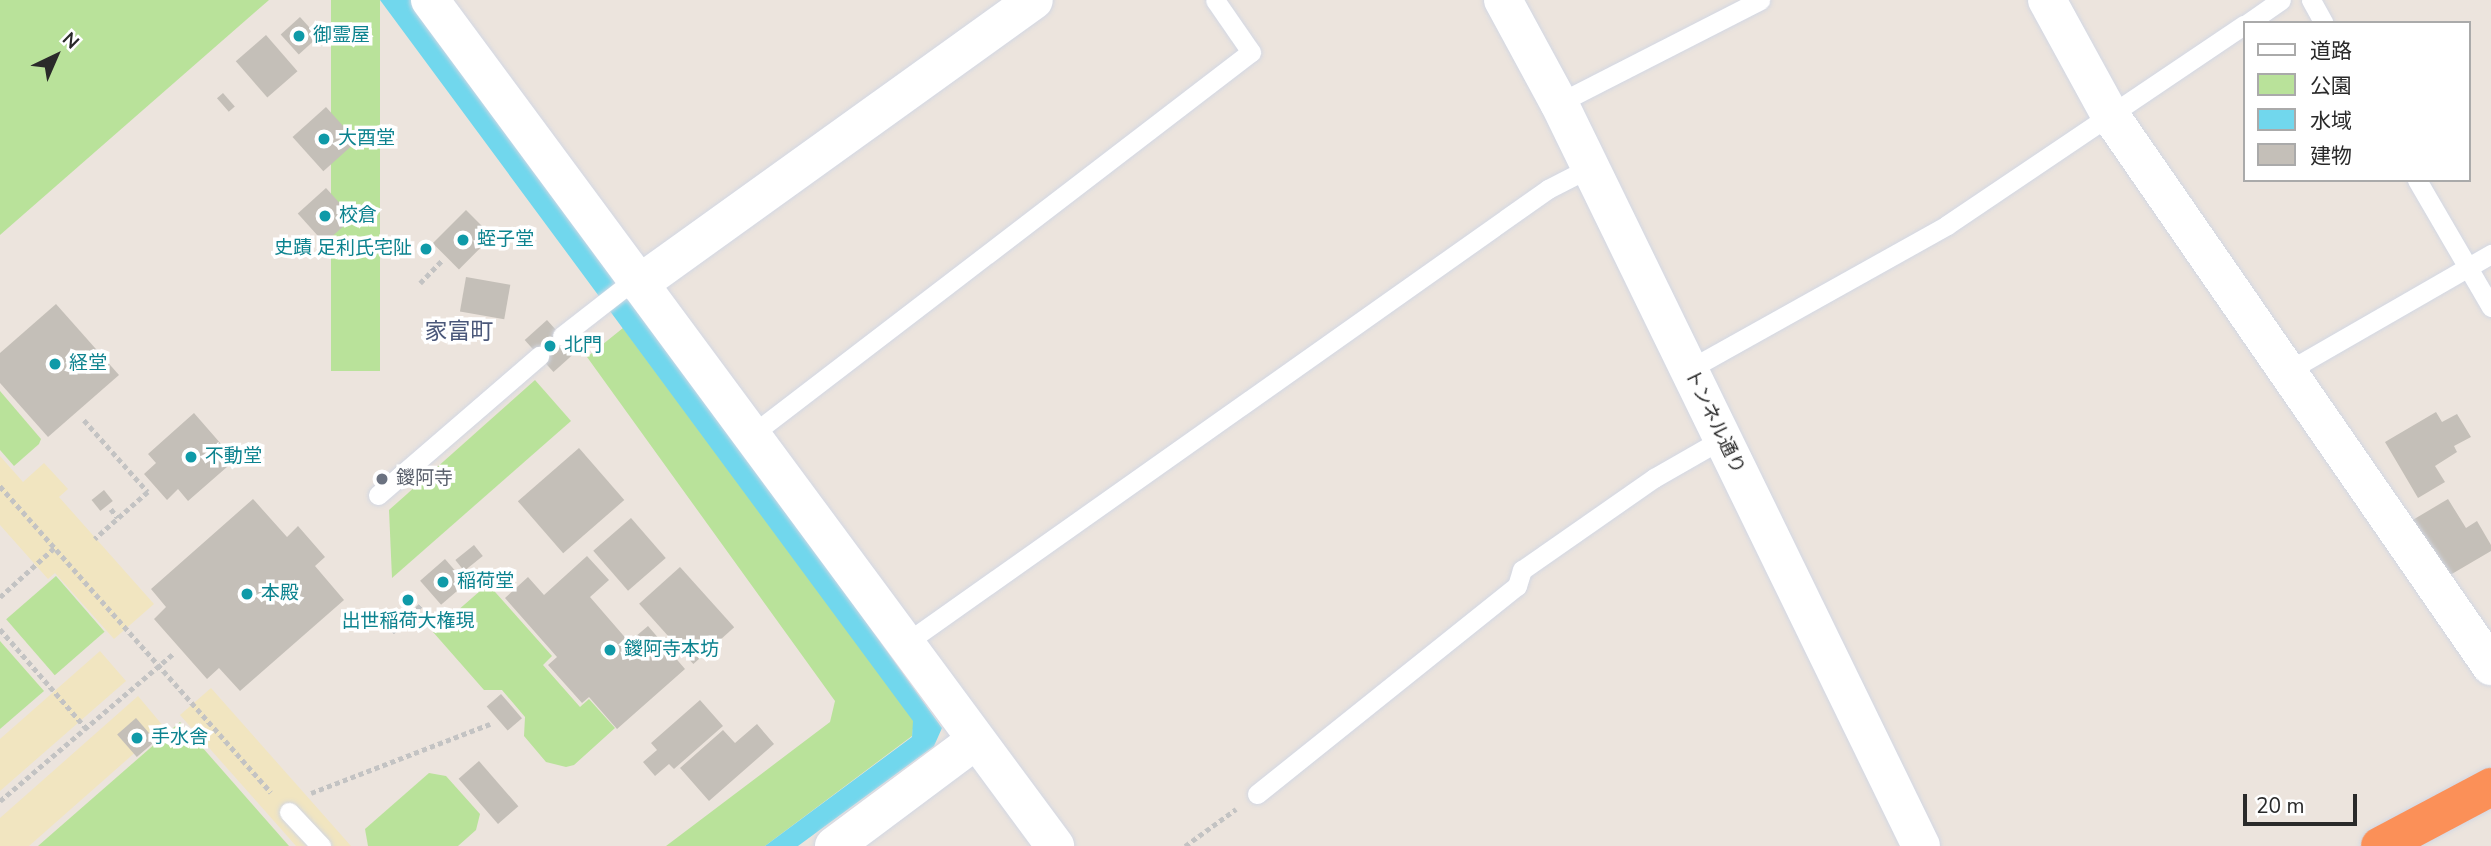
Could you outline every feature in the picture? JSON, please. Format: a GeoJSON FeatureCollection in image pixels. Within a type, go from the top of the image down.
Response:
{"type":"FeatureCollection","features":[{"type":"Feature","properties":{"kind":"highway"},"geometry":{"type":"LineString","coordinates":[[2380,846],[2491,787]]}},
{"type":"Feature","properties":{"kind":"street"},"geometry":{"type":"LineString","coordinates":[[430,0],[633,283],[1055,846]]}},
{"type":"Feature","properties":{"kind":"street"},"geometry":{"type":"LineString","coordinates":[[633,283],[1034,0]]}},
{"type":"Feature","properties":{"kind":"street","name":"トンネル通り"},"geometry":{"type":"LineString","coordinates":[[1503,0],[1559,103],[1921,846]]}},
{"type":"Feature","properties":{"kind":"street"},"geometry":{"type":"LineString","coordinates":[[2047,0],[2110,115],[2491,666]]}},
{"type":"Feature","properties":{"kind":"street"},"geometry":{"type":"LineString","coordinates":[[834,846],[975,741]]}},
{"type":"Feature","properties":{"kind":"lane"},"geometry":{"type":"LineString","coordinates":[[750,436],[1251,52],[1215,0]]}},
{"type":"Feature","properties":{"kind":"lane"},"geometry":{"type":"LineString","coordinates":[[1559,103],[1760,0]]}},
{"type":"Feature","properties":{"kind":"lane"},"geometry":{"type":"LineString","coordinates":[[2250,21],[2281,0]]}},
{"type":"Feature","properties":{"kind":"lane"},"geometry":{"type":"LineString","coordinates":[[2311,0],[2323,21]]}},
{"type":"Feature","properties":{"kind":"lane"},"geometry":{"type":"LineString","coordinates":[[1688,370],[1947,225],[2242,27]]}},
{"type":"Feature","properties":{"kind":"lane"},"geometry":{"type":"LineString","coordinates":[[903,645],[1536,197],[1589,168]]}},
{"type":"Feature","properties":{"kind":"lane"},"geometry":{"type":"LineString","coordinates":[[2418,182],[2491,307]]}},
{"type":"Feature","properties":{"kind":"lane"},"geometry":{"type":"LineString","coordinates":[[2286,372],[2491,254]]}},
{"type":"Feature","properties":{"kind":"lane"},"geometry":{"type":"LineString","coordinates":[[562,336],[633,283]]}},
{"type":"Feature","properties":{"kind":"lane"},"geometry":{"type":"LineString","coordinates":[[378,495],[539,356]]}},
{"type":"Feature","properties":{"kind":"lane"},"geometry":{"type":"LineString","coordinates":[[1256,794],[1517,586],[1522,570],[1654,478],[1722,439]]}},
{"type":"Feature","properties":{"kind":"lane"},"geometry":{"type":"LineString","coordinates":[[289,812],[321,846]]}},
{"type":"Feature","properties":{"kind":"path"},"geometry":{"type":"LineString","coordinates":[[420,284],[442,260]]}},
{"type":"Feature","properties":{"kind":"path"},"geometry":{"type":"LineString","coordinates":[[84,420],[148,492],[95,539]]}},
{"type":"Feature","properties":{"kind":"path"},"geometry":{"type":"LineString","coordinates":[[0,486],[289,812]]}},
{"type":"Feature","properties":{"kind":"path"},"geometry":{"type":"LineString","coordinates":[[111,509],[118,518]]}},
{"type":"Feature","properties":{"kind":"path"},"geometry":{"type":"LineString","coordinates":[[0,597],[54,548]]}},
{"type":"Feature","properties":{"kind":"path"},"geometry":{"type":"LineString","coordinates":[[392,632],[423,603]]}},
{"type":"Feature","properties":{"kind":"path"},"geometry":{"type":"LineString","coordinates":[[0,629],[87,729]]}},
{"type":"Feature","properties":{"kind":"path"},"geometry":{"type":"LineString","coordinates":[[0,802],[173,654]]}},
{"type":"Feature","properties":{"kind":"path"},"geometry":{"type":"LineString","coordinates":[[313,792],[490,723]]}},
{"type":"Feature","properties":{"kind":"path"},"geometry":{"type":"LineString","coordinates":[[1185,846],[1256,794]]}},
{"type":"Feature","properties":{"kind":"green space"},"geometry":{"type":"Polygon","coordinates":[[[0,0],[269,0],[0,235],[0,0]]]}},
{"type":"Feature","properties":{"kind":"green space"},"geometry":{"type":"Polygon","coordinates":[[[331,0],[380,0],[380,371],[331,371],[331,0]]]}},
{"type":"Feature","properties":{"kind":"green space"},"geometry":{"type":"Polygon","coordinates":[[[623,328],[914,721],[912,736],[765,846],[666,846],[830,722],[835,701],[587,357],[623,328]]]}},
{"type":"Feature","properties":{"kind":"green space"},"geometry":{"type":"Polygon","coordinates":[[[535,380],[571,421],[392,578],[389,510],[535,380]]]}},
{"type":"Feature","properties":{"kind":"green space"},"geometry":{"type":"Polygon","coordinates":[[[0,391],[41,439],[39,444],[14,466],[0,450],[0,391]]]}},
{"type":"Feature","properties":{"kind":"green space"},"geometry":{"type":"Polygon","coordinates":[[[56,576],[105,632],[55,675],[6,619],[56,576]]]}},
{"type":"Feature","properties":{"kind":"green space"},"geometry":{"type":"Polygon","coordinates":[[[488,584],[552,656],[543,665],[580,707],[589,699],[615,728],[574,765],[566,767],[546,762],[524,736],[525,717],[502,690],[484,690],[433,632],[488,584]]]}},
{"type":"Feature","properties":{"kind":"green space"},"geometry":{"type":"Polygon","coordinates":[[[0,641],[44,691],[0,729],[0,641]]]}},
{"type":"Feature","properties":{"kind":"green space"},"geometry":{"type":"Polygon","coordinates":[[[180,722],[289,846],[38,846],[180,722]]]}},
{"type":"Feature","properties":{"kind":"green space"},"geometry":{"type":"Polygon","coordinates":[[[429,773],[446,776],[480,814],[476,830],[458,846],[368,846],[365,829],[429,773]]]}},
{"type":"Feature","properties":{"kind":"sand"},"geometry":{"type":"Polygon","coordinates":[[[0,456],[23,482],[44,463],[68,489],[59,497],[154,604],[114,639],[55,573],[48,579],[0,525],[0,456]]]}},
{"type":"Feature","properties":{"kind":"sand"},"geometry":{"type":"Polygon","coordinates":[[[100,651],[126,681],[0,791],[0,739],[100,651]]]}},
{"type":"Feature","properties":{"kind":"sand"},"geometry":{"type":"Polygon","coordinates":[[[211,688],[351,846],[296,846],[180,715],[211,688]]]}},
{"type":"Feature","properties":{"kind":"sand"},"geometry":{"type":"Polygon","coordinates":[[[138,696],[164,727],[29,846],[0,846],[0,818],[138,696]]]}},
{"type":"Feature","properties":{"kind":"water"},"geometry":{"type":"Polygon","coordinates":[[[380,0],[413,0],[585,230],[942,728],[934,746],[798,846],[765,846],[912,737],[913,721],[380,0]]]}},
{"type":"Feature","properties":{"kind":"building","name":"御霊屋"},"geometry":{"type":"Polygon","coordinates":[[[300,17],[318,37],[299,54],[281,34],[300,17]]]}},
{"type":"Feature","properties":{"kind":"building"},"geometry":{"type":"Polygon","coordinates":[[[266,35],[297,71],[267,97],[236,61],[266,35]]]}},
{"type":"Feature","properties":{"kind":"building"},"geometry":{"type":"Polygon","coordinates":[[[223,93],[235,107],[229,112],[217,98],[223,93]]]}},
{"type":"Feature","properties":{"kind":"building","name":"大酉堂"},"geometry":{"type":"Polygon","coordinates":[[[326,107],[357,141],[323,171],[293,137],[326,107]]]}},
{"type":"Feature","properties":{"kind":"building","name":"校倉"},"geometry":{"type":"Polygon","coordinates":[[[326,188],[353,218],[325,243],[298,213],[326,188]]]}},
{"type":"Feature","properties":{"kind":"building","name":"蛭子堂"},"geometry":{"type":"Polygon","coordinates":[[[466,210],[492,236],[459,269],[433,243],[466,210]]]}},
{"type":"Feature","properties":{"kind":"building"},"geometry":{"type":"Polygon","coordinates":[[[466,277],[510,285],[504,319],[460,311],[466,277]]]}},
{"type":"Feature","properties":{"kind":"building","name":"経堂"},"geometry":{"type":"Polygon","coordinates":[[[56,304],[119,375],[48,437],[0,383],[0,353],[56,304]]]}},
{"type":"Feature","properties":{"kind":"building","name":"北門"},"geometry":{"type":"Polygon","coordinates":[[[547,320],[576,352],[553,372],[525,340],[547,320]]]}},
{"type":"Feature","properties":{"kind":"building"},"geometry":{"type":"Polygon","coordinates":[[[2436,412],[2442,422],[2457,414],[2471,437],[2454,446],[2457,452],[2435,466],[2445,482],[2418,498],[2385,442],[2436,412]]]}},
{"type":"Feature","properties":{"kind":"building","name":"不動堂"},"geometry":{"type":"Polygon","coordinates":[[[194,413],[235,460],[188,501],[178,489],[167,500],[144,474],[156,463],[148,454],[194,413]]]}},
{"type":"Feature","properties":{"kind":"building"},"geometry":{"type":"Polygon","coordinates":[[[579,448],[624,500],[563,553],[518,501],[579,448]]]}},
{"type":"Feature","properties":{"kind":"building"},"geometry":{"type":"Polygon","coordinates":[[[104,490],[113,501],[100,511],[92,500],[104,490]]]}},
{"type":"Feature","properties":{"kind":"building","name":"本殿"},"geometry":{"type":"Polygon","coordinates":[[[253,499],[287,537],[298,526],[325,557],[315,566],[344,600],[240,691],[219,668],[207,679],[154,619],[166,607],[151,589],[253,499]]]}},
{"type":"Feature","properties":{"kind":"building"},"geometry":{"type":"Polygon","coordinates":[[[2448,499],[2466,528],[2477,521],[2491,545],[2491,551],[2445,578],[2411,521],[2448,499]]]}},
{"type":"Feature","properties":{"kind":"building"},"geometry":{"type":"Polygon","coordinates":[[[631,518],[666,558],[628,591],[593,551],[631,518]]]}},
{"type":"Feature","properties":{"kind":"building"},"geometry":{"type":"Polygon","coordinates":[[[474,545],[483,556],[464,571],[455,560],[474,545]]]}},
{"type":"Feature","properties":{"kind":"building","name":"鑁阿寺本坊"},"geometry":{"type":"Polygon","coordinates":[[[587,556],[609,580],[590,597],[629,642],[648,626],[685,669],[617,729],[589,697],[582,703],[548,665],[557,657],[505,598],[528,577],[544,595],[587,556]]]}},
{"type":"Feature","properties":{"kind":"building","name":"稲荷堂"},"geometry":{"type":"Polygon","coordinates":[[[445,559],[466,583],[441,605],[420,581],[445,559]]]}},
{"type":"Feature","properties":{"kind":"building"},"geometry":{"type":"Polygon","coordinates":[[[680,567],[734,627],[693,664],[639,604],[680,567]]]}},
{"type":"Feature","properties":{"kind":"building"},"geometry":{"type":"Polygon","coordinates":[[[501,694],[522,718],[508,731],[487,706],[501,694]]]}},
{"type":"Feature","properties":{"kind":"building"},"geometry":{"type":"Polygon","coordinates":[[[700,700],[723,726],[674,769],[669,764],[655,776],[643,762],[657,750],[651,743],[700,700]]]}},
{"type":"Feature","properties":{"kind":"building","name":"手水舎"},"geometry":{"type":"Polygon","coordinates":[[[136,718],[156,741],[137,757],[117,734],[136,718]]]}},
{"type":"Feature","properties":{"kind":"building"},"geometry":{"type":"Polygon","coordinates":[[[757,724],[774,744],[709,801],[680,768],[723,730],[735,743],[757,724]]]}},
{"type":"Feature","properties":{"kind":"building"},"geometry":{"type":"Polygon","coordinates":[[[479,761],[518,806],[498,824],[459,779],[479,761]]]}},
{"type":"Feature","properties":{"kind":"place","name":"御霊屋"},"geometry":{"type":"Point","coordinates":[299,36]}},
{"type":"Feature","properties":{"kind":"place","name":"大酉堂"},"geometry":{"type":"Point","coordinates":[324,139]}},
{"type":"Feature","properties":{"kind":"place","name":"校倉"},"geometry":{"type":"Point","coordinates":[325,216]}},
{"type":"Feature","properties":{"kind":"place","name":"蛭子堂"},"geometry":{"type":"Point","coordinates":[463,240]}},
{"type":"Feature","properties":{"kind":"place","name":"史蹟 足利氏宅阯"},"geometry":{"type":"Point","coordinates":[426,249]}},
{"type":"Feature","properties":{"kind":"place","name":"北門"},"geometry":{"type":"Point","coordinates":[550,346]}},
{"type":"Feature","properties":{"kind":"place","name":"経堂"},"geometry":{"type":"Point","coordinates":[55,364]}},
{"type":"Feature","properties":{"kind":"place","name":"不動堂"},"geometry":{"type":"Point","coordinates":[191,457]}},
{"type":"Feature","properties":{"kind":"place","name":"鑁阿寺"},"geometry":{"type":"Point","coordinates":[382,479]}},
{"type":"Feature","properties":{"kind":"place","name":"稲荷堂"},"geometry":{"type":"Point","coordinates":[443,582]}},
{"type":"Feature","properties":{"kind":"place","name":"本殿"},"geometry":{"type":"Point","coordinates":[247,594]}},
{"type":"Feature","properties":{"kind":"place","name":"出世稲荷大権現"},"geometry":{"type":"Point","coordinates":[408,600]}},
{"type":"Feature","properties":{"kind":"place","name":"鑁阿寺本坊"},"geometry":{"type":"Point","coordinates":[610,650]}},
{"type":"Feature","properties":{"kind":"place","name":"手水舎"},"geometry":{"type":"Point","coordinates":[137,738]}},
{"type":"Feature","properties":{"kind":"district","name":"家富町"},"geometry":{"type":"Point","coordinates":[459,332]}}]}
